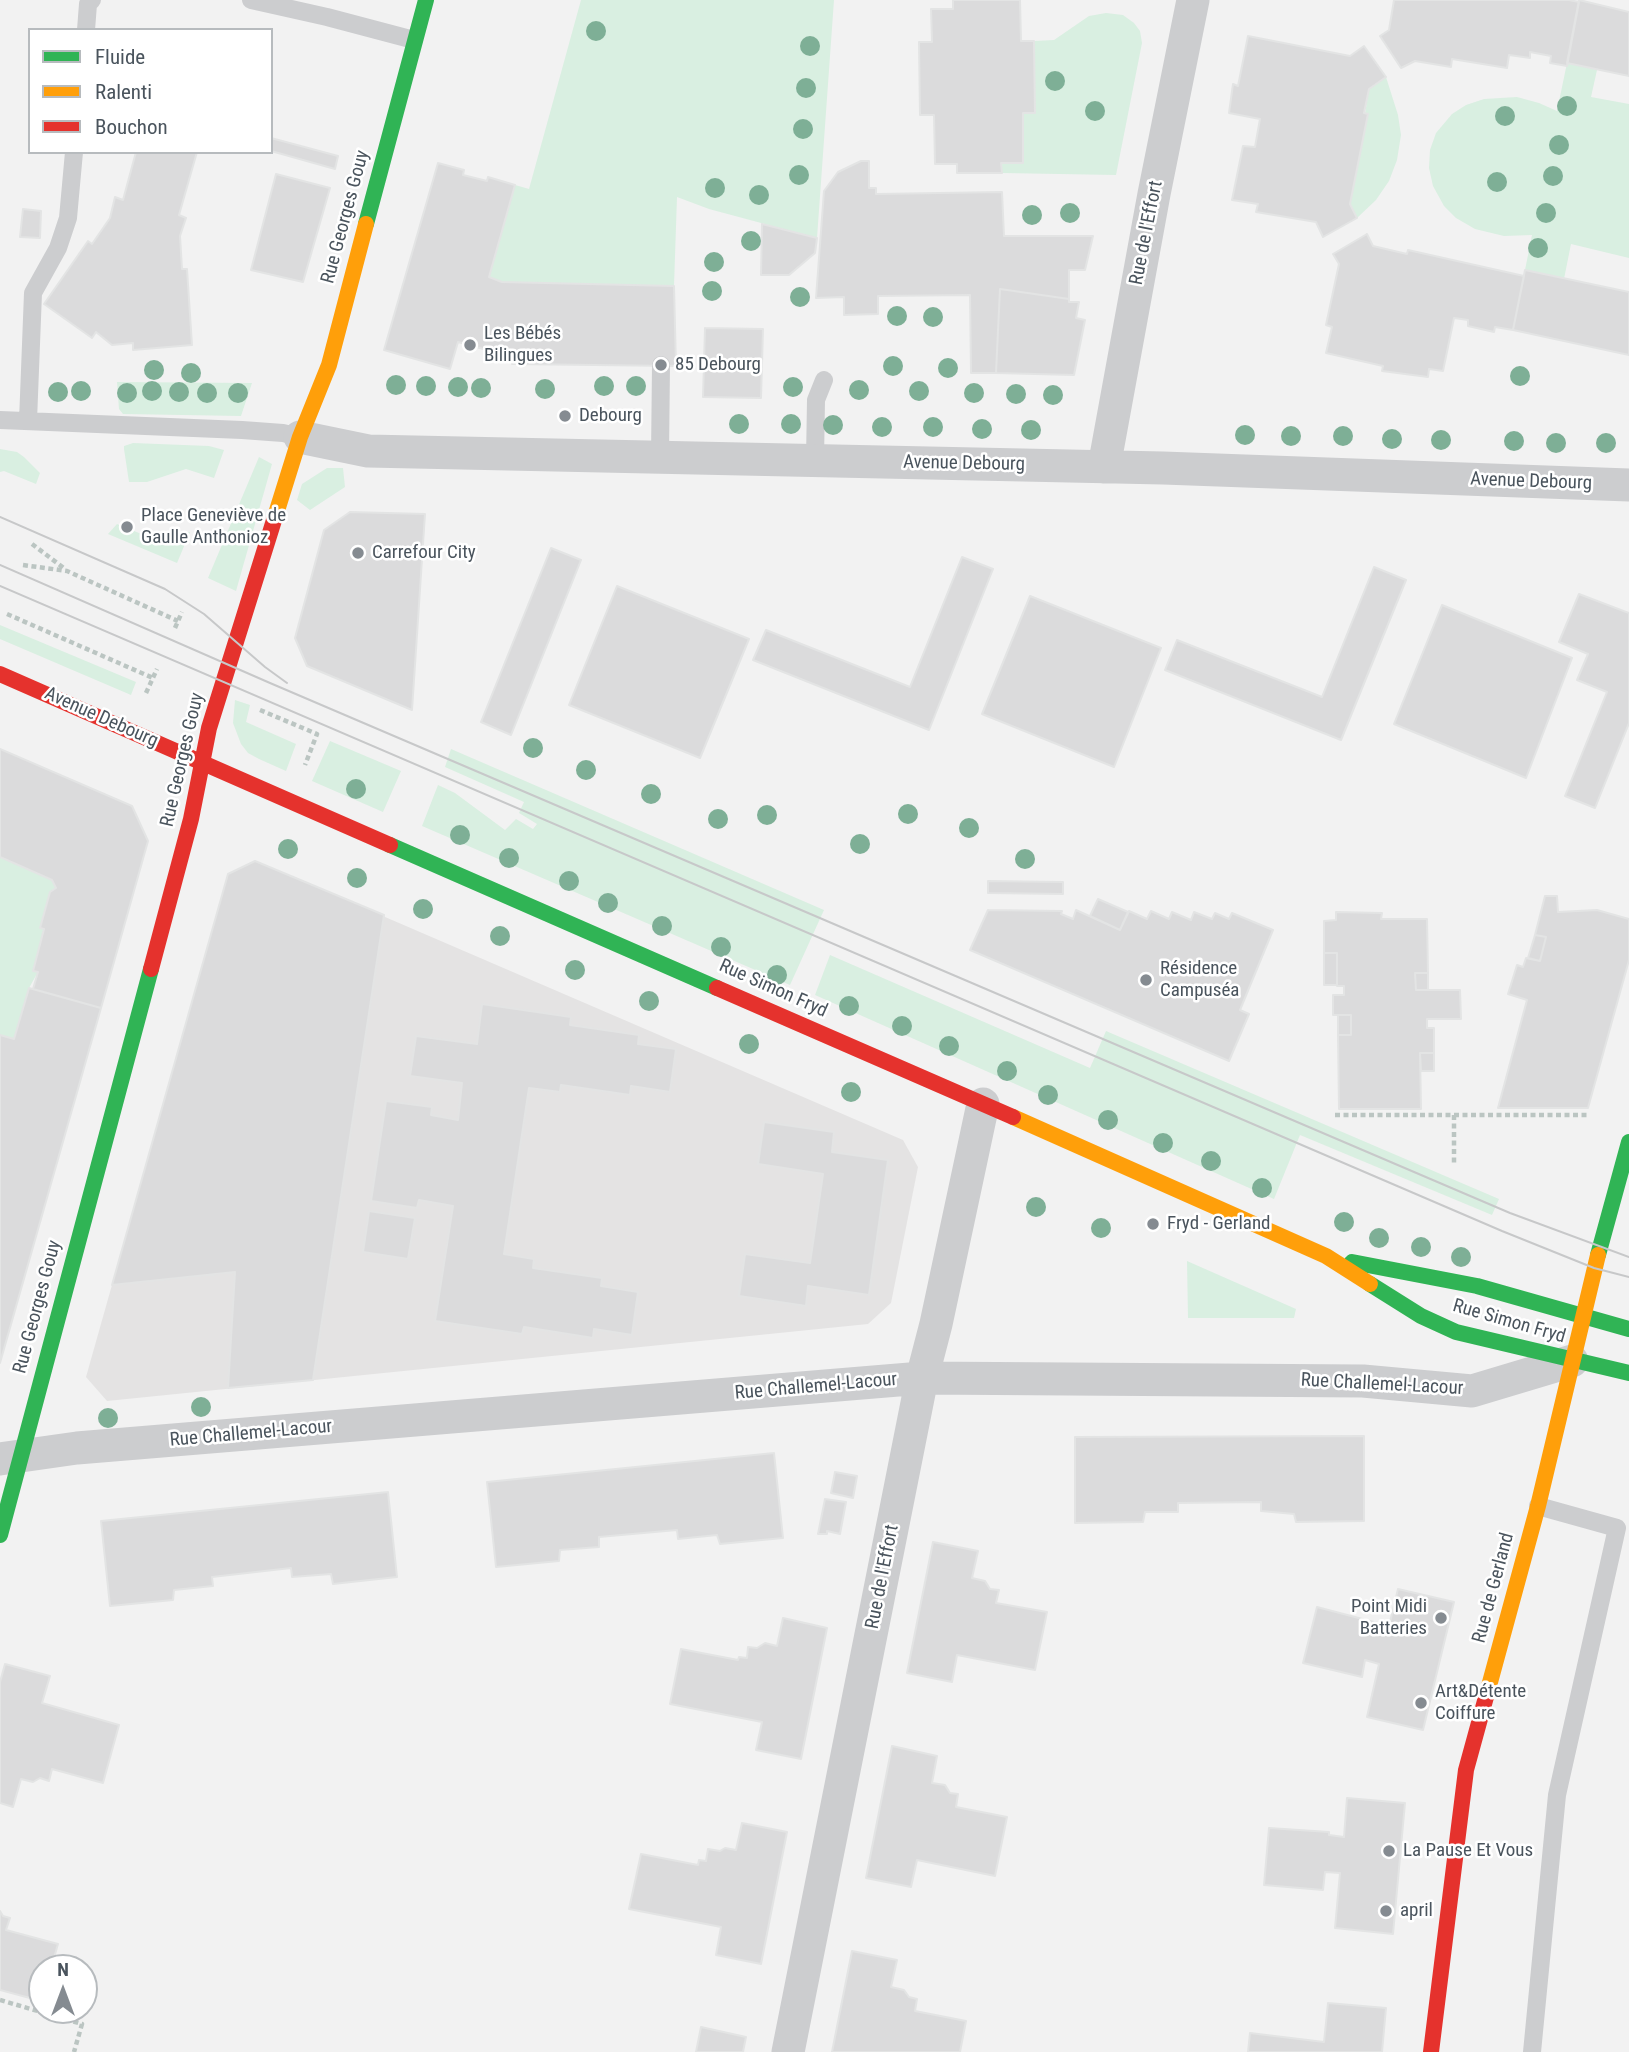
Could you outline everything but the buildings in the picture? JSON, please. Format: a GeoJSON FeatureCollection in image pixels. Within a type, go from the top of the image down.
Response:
{"type":"FeatureCollection","features":[{"type":"Feature","properties":{"kind":"street","name":"Rue Georges Gouy"},"geometry":{"type":"LineString","coordinates":[[0,1535],[10,1458],[191,819],[209,728],[300,437],[329,365],[426,0]]}},
{"type":"Feature","properties":{"kind":"street","name":"Rue de l'Effort"},"geometry":{"type":"LineString","coordinates":[[1104,467],[1154,194],[1194,0]]}},
{"type":"Feature","properties":{"kind":"street","name":"Avenue Debourg"},"geometry":{"type":"LineString","coordinates":[[300,437],[368,451],[1104,467],[1629,485]]}},
{"type":"Feature","properties":{"kind":"street","name":"Avenue Debourg"},"geometry":{"type":"LineString","coordinates":[[0,674],[201,762]]}},
{"type":"Feature","properties":{"kind":"street","name":"Rue Simon Fryd"},"geometry":{"type":"LineString","coordinates":[[201,762],[1326,1256],[1421,1315],[1456,1332],[1573,1361]]}},
{"type":"Feature","properties":{"kind":"street","name":"Rue de l'Effort"},"geometry":{"type":"LineString","coordinates":[[788,2052],[922,1378],[983,1104]]}},
{"type":"Feature","properties":{"kind":"street","name":"Rue de Gerland"},"geometry":{"type":"LineString","coordinates":[[1431,2052],[1466,1770],[1538,1506],[1582,1317],[1629,1142]]}},
{"type":"Feature","properties":{"kind":"street","name":"Rue Simon Fryd"},"geometry":{"type":"LineString","coordinates":[[1326,1256],[1477,1286],[1582,1317]]}},
{"type":"Feature","properties":{"kind":"street"},"geometry":{"type":"LineString","coordinates":[[1582,1317],[1629,1329]]}},
{"type":"Feature","properties":{"kind":"street","name":"Rue Challemel-Lacour"},"geometry":{"type":"LineString","coordinates":[[10,1458],[91,1447],[922,1378],[1363,1381],[1472,1391],[1573,1361],[1629,1373]]}},
{"type":"Feature","properties":{"kind":"lane"},"geometry":{"type":"LineString","coordinates":[[86,28],[88,4],[92,0]]}},
{"type":"Feature","properties":{"kind":"lane"},"geometry":{"type":"LineString","coordinates":[[251,0],[414,40]]}},
{"type":"Feature","properties":{"kind":"lane"},"geometry":{"type":"LineString","coordinates":[[28,421],[33,293],[58,248],[68,218],[74,154]]}},
{"type":"Feature","properties":{"kind":"lane"},"geometry":{"type":"LineString","coordinates":[[660,456],[662,365]]}},
{"type":"Feature","properties":{"kind":"lane"},"geometry":{"type":"LineString","coordinates":[[815,460],[816,400],[824,380]]}},
{"type":"Feature","properties":{"kind":"lane"},"geometry":{"type":"LineString","coordinates":[[0,420],[242,429],[300,437]]}},
{"type":"Feature","properties":{"kind":"lane"},"geometry":{"type":"LineString","coordinates":[[1532,2052],[1557,1795],[1617,1528],[1538,1506]]}},
{"type":"Feature","properties":{"kind":"path"},"geometry":{"type":"LineString","coordinates":[[32,544],[67,571],[178,621]]}},
{"type":"Feature","properties":{"kind":"path"},"geometry":{"type":"LineString","coordinates":[[23,565],[67,571]]}},
{"type":"Feature","properties":{"kind":"path"},"geometry":{"type":"LineString","coordinates":[[175,628],[182,612]]}},
{"type":"Feature","properties":{"kind":"path"},"geometry":{"type":"LineString","coordinates":[[7,614],[153,678]]}},
{"type":"Feature","properties":{"kind":"path"},"geometry":{"type":"LineString","coordinates":[[142,703],[157,668]]}},
{"type":"Feature","properties":{"kind":"path"},"geometry":{"type":"LineString","coordinates":[[260,710],[317,734],[300,776]]}},
{"type":"Feature","properties":{"kind":"path"},"geometry":{"type":"LineString","coordinates":[[1335,1115],[1590,1115]]}},
{"type":"Feature","properties":{"kind":"path"},"geometry":{"type":"LineString","coordinates":[[1454,1115],[1454,1165]]}},
{"type":"Feature","properties":{"kind":"path"},"geometry":{"type":"LineString","coordinates":[[0,2000],[82,2024],[74,2052]]}},
{"type":"Feature","properties":{"kind":"shaded area"},"geometry":{"type":"Polygon","coordinates":[[[255,861],[903,1140],[918,1167],[891,1303],[868,1324],[107,1401],[86,1377],[228,874],[255,861]]]}},
{"type":"Feature","properties":{"kind":"green space"},"geometry":{"type":"Polygon","coordinates":[[[581,0],[834,0],[817,238],[709,209],[677,197],[674,286],[502,282],[489,277],[515,185],[529,189],[581,0]]]}},
{"type":"Feature","properties":{"kind":"green space"},"geometry":{"type":"Polygon","coordinates":[[[1106,13],[1123,15],[1134,23],[1140,31],[1142,43],[1116,175],[1002,173],[1001,163],[1023,162],[1023,113],[1035,113],[1034,41],[1054,40],[1089,16],[1106,13]]]}},
{"type":"Feature","properties":{"kind":"green space"},"geometry":{"type":"Polygon","coordinates":[[[1567,63],[1597,70],[1591,97],[1629,104],[1629,258],[1571,244],[1564,279],[1525,270],[1532,235],[1504,236],[1475,229],[1456,218],[1444,206],[1433,186],[1429,168],[1430,150],[1436,133],[1452,114],[1466,105],[1484,99],[1517,97],[1557,111],[1567,63]]]}},
{"type":"Feature","properties":{"kind":"green space"},"geometry":{"type":"Polygon","coordinates":[[[1386,77],[1398,115],[1401,135],[1397,160],[1389,181],[1376,200],[1357,218],[1350,204],[1369,89],[1386,77]]]}},
{"type":"Feature","properties":{"kind":"green space"},"geometry":{"type":"Polygon","coordinates":[[[117,382],[252,383],[241,416],[123,414],[119,409],[117,382]]]}},
{"type":"Feature","properties":{"kind":"green space"},"geometry":{"type":"Polygon","coordinates":[[[133,443],[209,446],[224,450],[214,478],[186,469],[147,482],[129,482],[124,446],[133,443]]]}},
{"type":"Feature","properties":{"kind":"green space"},"geometry":{"type":"Polygon","coordinates":[[[0,449],[17,452],[24,457],[40,473],[36,484],[4,471],[0,472],[0,449]]]}},
{"type":"Feature","properties":{"kind":"green space"},"geometry":{"type":"Polygon","coordinates":[[[259,457],[272,464],[236,591],[208,578],[259,457]]]}},
{"type":"Feature","properties":{"kind":"green space"},"geometry":{"type":"Polygon","coordinates":[[[327,468],[343,468],[345,487],[310,510],[297,500],[302,484],[327,468]]]}},
{"type":"Feature","properties":{"kind":"green space"},"geometry":{"type":"Polygon","coordinates":[[[117,524],[161,542],[170,532],[190,532],[177,563],[108,534],[117,524]]]}},
{"type":"Feature","properties":{"kind":"green space"},"geometry":{"type":"Polygon","coordinates":[[[0,625],[136,682],[131,695],[0,639],[0,625]]]}},
{"type":"Feature","properties":{"kind":"green space"},"geometry":{"type":"Polygon","coordinates":[[[235,700],[250,705],[246,722],[296,744],[286,771],[248,753],[241,744],[233,723],[235,700]]]}},
{"type":"Feature","properties":{"kind":"green space"},"geometry":{"type":"Polygon","coordinates":[[[330,741],[401,771],[383,812],[312,781],[330,741]]]}},
{"type":"Feature","properties":{"kind":"green space"},"geometry":{"type":"Polygon","coordinates":[[[451,749],[824,910],[790,985],[422,826],[438,785],[455,793],[505,830],[516,819],[533,829],[537,824],[519,813],[524,802],[445,767],[451,749]]]}},
{"type":"Feature","properties":{"kind":"green space"},"geometry":{"type":"Polygon","coordinates":[[[0,857],[52,880],[56,888],[50,892],[40,927],[44,929],[34,971],[38,972],[29,988],[14,1039],[0,1035],[0,857]]]}},
{"type":"Feature","properties":{"kind":"green space"},"geometry":{"type":"Polygon","coordinates":[[[830,955],[1090,1068],[1106,1031],[1499,1199],[1492,1215],[1300,1135],[1274,1199],[815,995],[830,955]]]}},
{"type":"Feature","properties":{"kind":"green space"},"geometry":{"type":"Polygon","coordinates":[[[1187,1261],[1296,1309],[1294,1318],[1188,1318],[1187,1261]]]}},
{"type":"Feature","properties":{"kind":"tram line"},"geometry":{"type":"LineString","coordinates":[[0,517],[165,589],[204,614],[287,683]]}},
{"type":"Feature","properties":{"kind":"tram line"},"geometry":{"type":"LineString","coordinates":[[0,565],[1510,1213],[1629,1257]]}},
{"type":"Feature","properties":{"kind":"tram line"},"geometry":{"type":"LineString","coordinates":[[0,586],[1502,1231],[1594,1268],[1629,1277]]}},
{"type":"Feature","properties":{"kind":"traffic: fast"},"geometry":{"type":"LineString","coordinates":[[366,224],[426,0]]}},
{"type":"Feature","properties":{"kind":"traffic: fast"},"geometry":{"type":"LineString","coordinates":[[390,845],[717,988]]}},
{"type":"Feature","properties":{"kind":"traffic: fast"},"geometry":{"type":"LineString","coordinates":[[0,1535],[151,969]]}},
{"type":"Feature","properties":{"kind":"traffic: fast"},"geometry":{"type":"LineString","coordinates":[[1598,1255],[1629,1142]]}},
{"type":"Feature","properties":{"kind":"traffic: fast"},"geometry":{"type":"LineString","coordinates":[[1352,1262],[1477,1286],[1629,1329]]}},
{"type":"Feature","properties":{"kind":"traffic: fast"},"geometry":{"type":"LineString","coordinates":[[1370,1284],[1421,1316],[1456,1332],[1629,1373]]}},
{"type":"Feature","properties":{"kind":"traffic: slow"},"geometry":{"type":"LineString","coordinates":[[275,517],[300,437],[329,365],[366,224]]}},
{"type":"Feature","properties":{"kind":"traffic: slow"},"geometry":{"type":"LineString","coordinates":[[1013,1117],[1326,1256],[1370,1284]]}},
{"type":"Feature","properties":{"kind":"traffic: slow"},"geometry":{"type":"LineString","coordinates":[[1486,1697],[1538,1506],[1598,1255]]}},
{"type":"Feature","properties":{"kind":"traffic: jam"},"geometry":{"type":"LineString","coordinates":[[151,969],[191,819],[209,728],[275,517]]}},
{"type":"Feature","properties":{"kind":"traffic: jam"},"geometry":{"type":"LineString","coordinates":[[0,674],[390,845]]}},
{"type":"Feature","properties":{"kind":"traffic: jam"},"geometry":{"type":"LineString","coordinates":[[717,988],[1013,1117]]}},
{"type":"Feature","properties":{"kind":"traffic: jam"},"geometry":{"type":"LineString","coordinates":[[1431,2052],[1466,1770],[1486,1697]]}},
{"type":"Feature","properties":{"kind":"place","name":"Les Bébés Bilingues"},"geometry":{"type":"Point","coordinates":[470,345]}},
{"type":"Feature","properties":{"kind":"place","name":"85 Debourg"},"geometry":{"type":"Point","coordinates":[661,365]}},
{"type":"Feature","properties":{"kind":"place","name":"Debourg"},"geometry":{"type":"Point","coordinates":[565,416]}},
{"type":"Feature","properties":{"kind":"place","name":"Place Geneviève de Gaulle Anthonioz"},"geometry":{"type":"Point","coordinates":[127,527]}},
{"type":"Feature","properties":{"kind":"place","name":"Carrefour City"},"geometry":{"type":"Point","coordinates":[358,553]}},
{"type":"Feature","properties":{"kind":"place","name":"Résidence Campuséa"},"geometry":{"type":"Point","coordinates":[1146,980]}},
{"type":"Feature","properties":{"kind":"place","name":"Fryd - Gerland"},"geometry":{"type":"Point","coordinates":[1153,1224]}},
{"type":"Feature","properties":{"kind":"place","name":"Point Midi Batteries"},"geometry":{"type":"Point","coordinates":[1441,1618]}},
{"type":"Feature","properties":{"kind":"place","name":"Art&Détente Coiffure"},"geometry":{"type":"Point","coordinates":[1421,1703]}},
{"type":"Feature","properties":{"kind":"place","name":"La Pause Et Vous"},"geometry":{"type":"Point","coordinates":[1389,1851]}},
{"type":"Feature","properties":{"kind":"place","name":"april"},"geometry":{"type":"Point","coordinates":[1386,1911]}}]}
